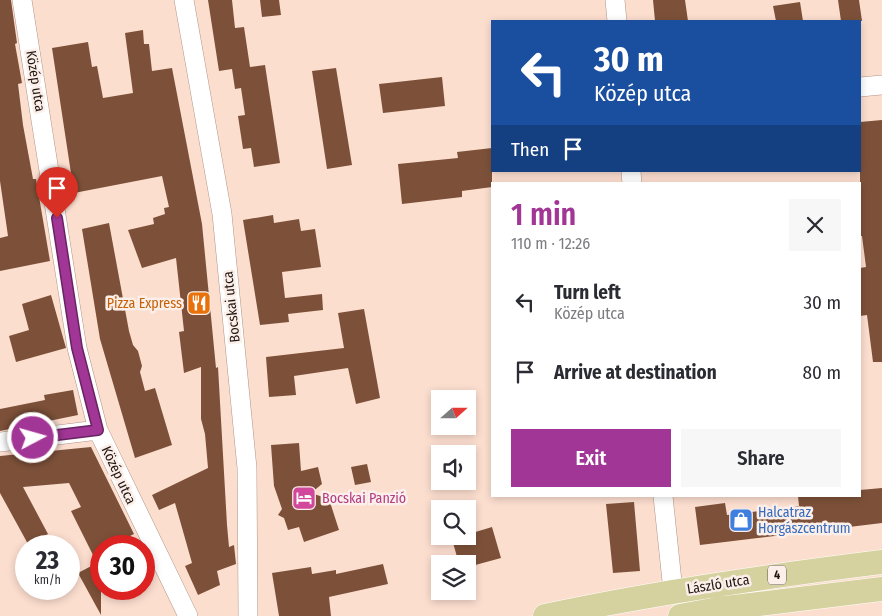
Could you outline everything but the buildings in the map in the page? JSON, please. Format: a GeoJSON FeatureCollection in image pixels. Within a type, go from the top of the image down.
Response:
{"type":"FeatureCollection","features":[{"type":"Feature","properties":{"kind":"main road","name":"László utca"},"geometry":{"type":"LineString","coordinates":[[673,592],[756,578],[882,562]]}},
{"type":"Feature","properties":{"kind":"main road","name":"László utca"},"geometry":{"type":"LineString","coordinates":[[680,616],[718,609],[882,589]]}},
{"type":"Feature","properties":{"kind":"main road","name":"4"},"geometry":{"type":"LineString","coordinates":[[545,616],[673,592]]}},
{"type":"Feature","properties":{"kind":"street","name":"Közép utca"},"geometry":{"type":"LineString","coordinates":[[22,0],[77,348],[98,430],[188,616]]}},
{"type":"Feature","properties":{"kind":"street","name":"Bocskai utca"},"geometry":{"type":"LineString","coordinates":[[184,0],[222,214],[247,468],[248,616]]}},
{"type":"Feature","properties":{"kind":"street"},"geometry":{"type":"LineString","coordinates":[[616,0],[617,20]]}},
{"type":"Feature","properties":{"kind":"street"},"geometry":{"type":"LineString","coordinates":[[861,87],[882,84]]}},
{"type":"Feature","properties":{"kind":"street"},"geometry":{"type":"LineString","coordinates":[[0,442],[98,430]]}},
{"type":"Feature","properties":{"kind":"street"},"geometry":{"type":"LineString","coordinates":[[663,497],[673,592]]}},
{"type":"Feature","properties":{"kind":"place","name":"Pizza Express"},"geometry":{"type":"Point","coordinates":[199,303]}},
{"type":"Feature","properties":{"kind":"place","name":"Bocskai Panzió"},"geometry":{"type":"Point","coordinates":[304,498]}},
{"type":"Feature","properties":{"kind":"place","name":"Halcatraz Horgászcentrum"},"geometry":{"type":"Point","coordinates":[741,520]}},
{"type":"Feature","properties":{"kind":"route"},"geometry":{"type":"LineString","coordinates":[[33,438],[98,430],[77,348],[57,218]]}}]}
